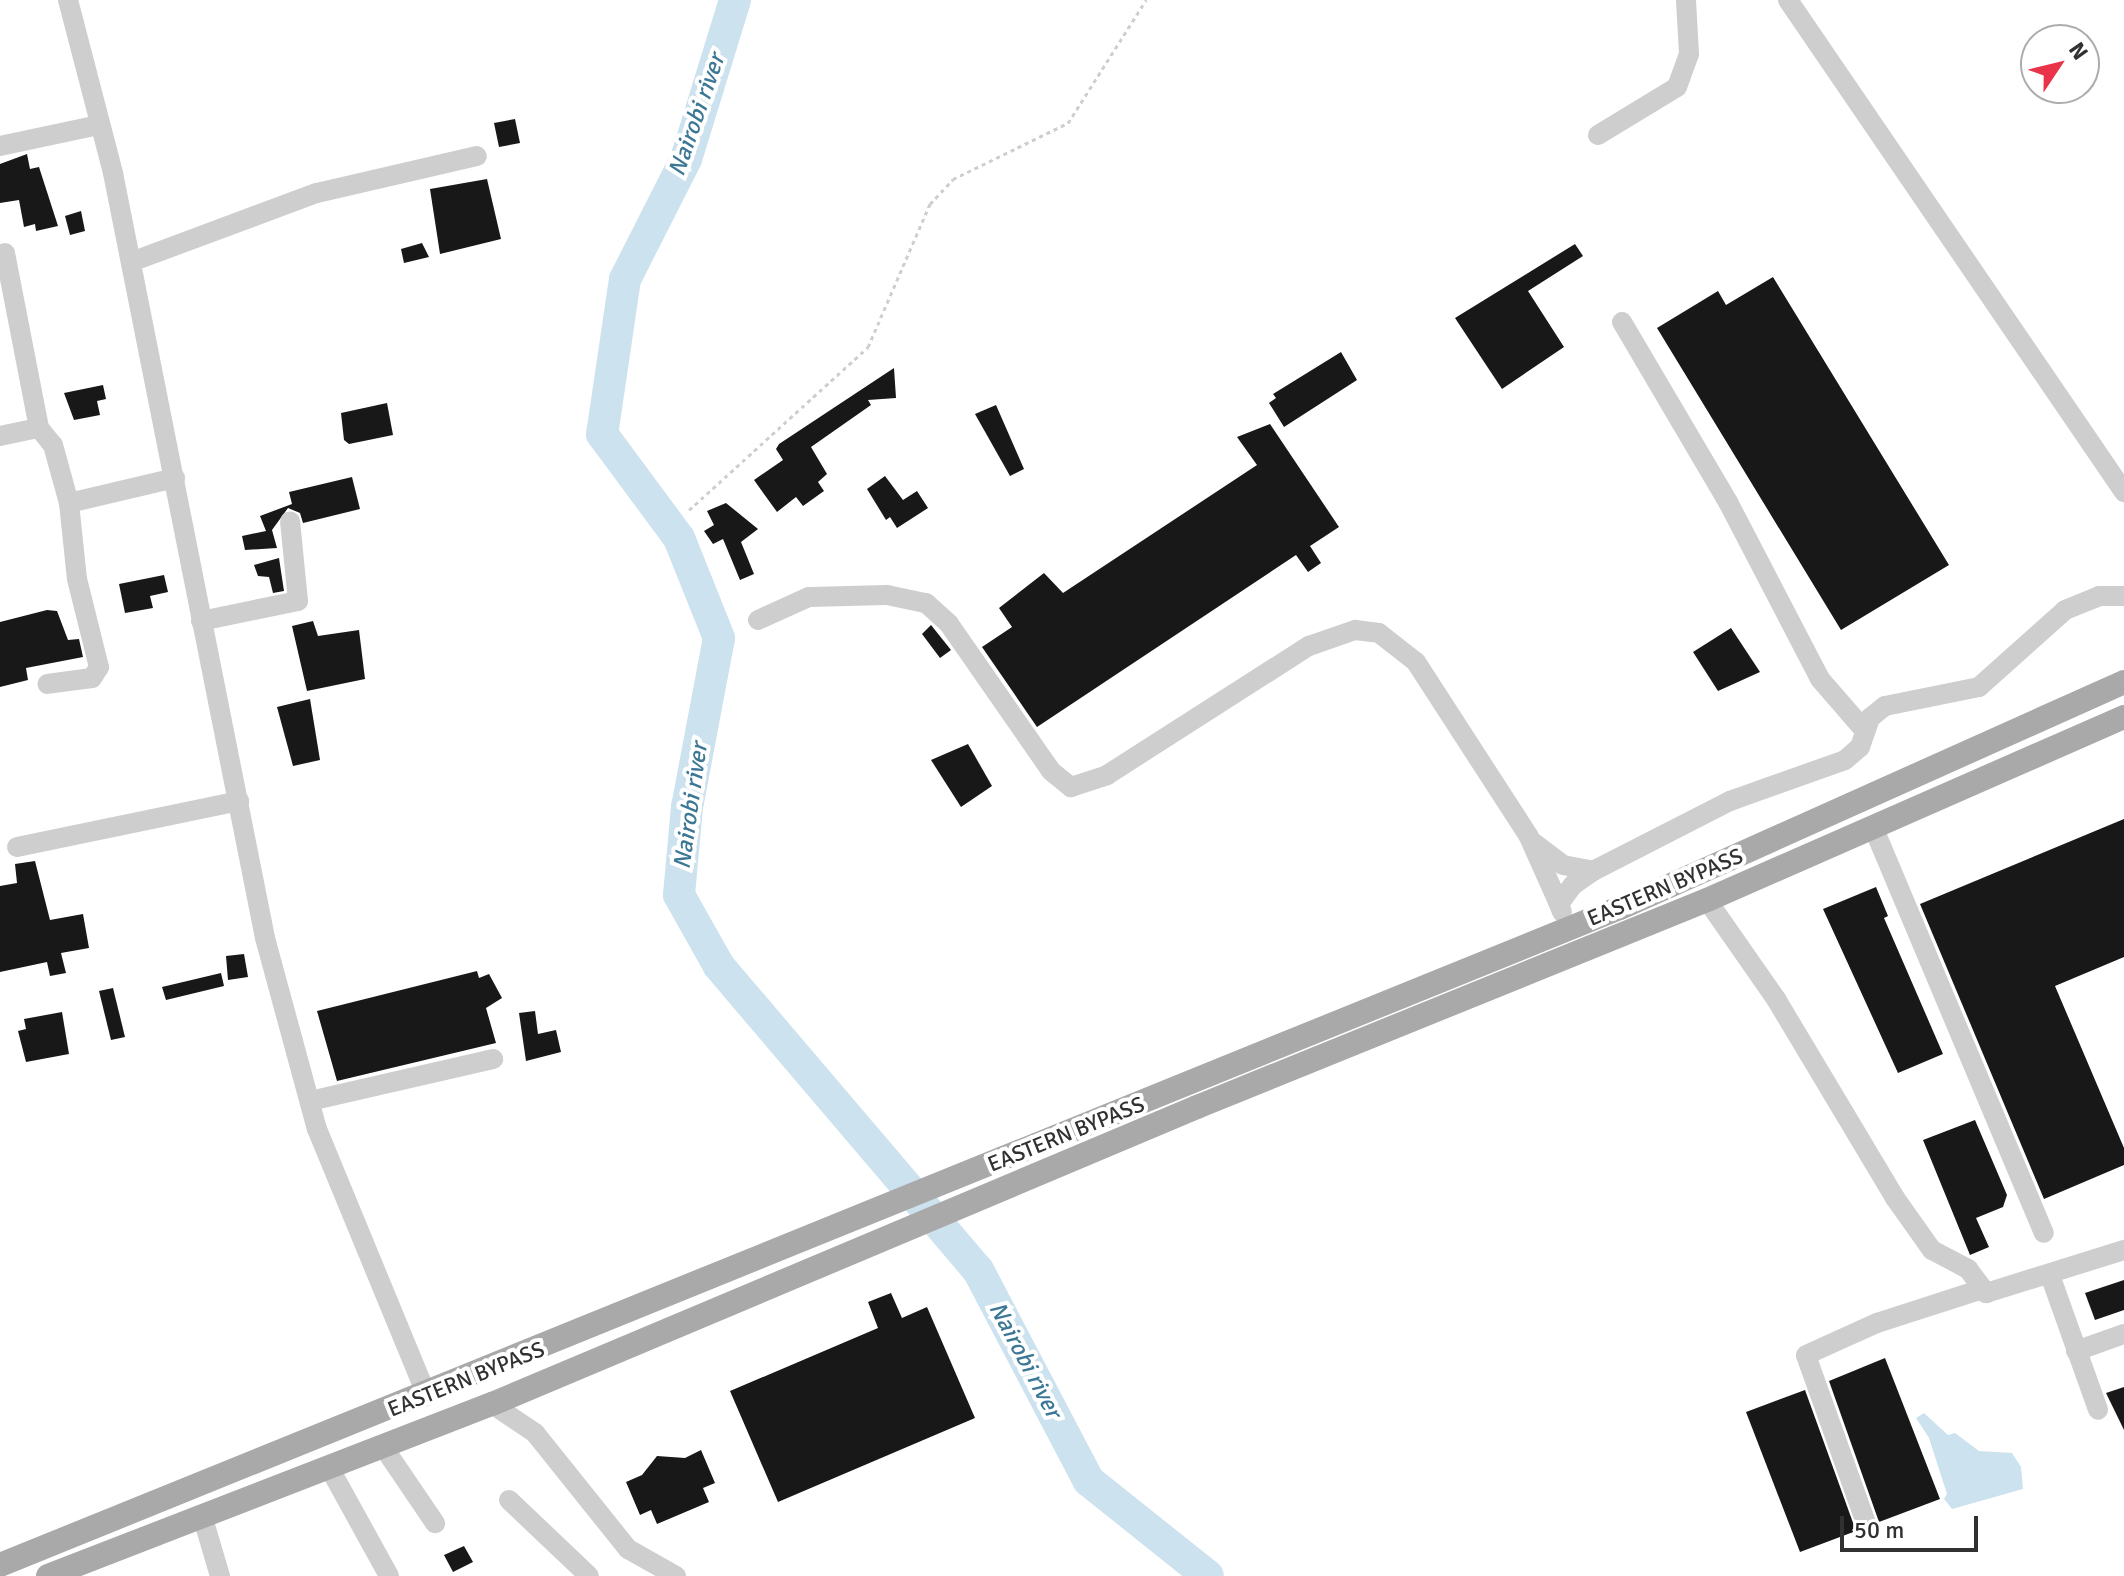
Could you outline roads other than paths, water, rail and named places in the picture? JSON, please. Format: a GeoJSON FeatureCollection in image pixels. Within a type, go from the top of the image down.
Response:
{"type":"FeatureCollection","features":[{"type":"Feature","properties":{"kind":"main road","name":"EASTERN BYPASS"},"geometry":{"type":"LineString","coordinates":[[0,1565],[427,1396],[1570,929],[2124,682]]}},
{"type":"Feature","properties":{"kind":"main road","name":"EASTERN BYPASS"},"geometry":{"type":"LineString","coordinates":[[48,1576],[492,1404],[985,1195],[1707,900],[2124,717]]}},
{"type":"Feature","properties":{"kind":"street"},"geometry":{"type":"LineString","coordinates":[[68,0],[131,262],[265,938],[310,1101],[374,1275],[427,1396]]}},
{"type":"Feature","properties":{"kind":"street"},"geometry":{"type":"LineString","coordinates":[[1598,135],[1677,87],[1689,54],[1686,0]]}},
{"type":"Feature","properties":{"kind":"street"},"geometry":{"type":"LineString","coordinates":[[1788,0],[2124,492]]}},
{"type":"Feature","properties":{"kind":"street"},"geometry":{"type":"LineString","coordinates":[[0,146],[99,125]]}},
{"type":"Feature","properties":{"kind":"street"},"geometry":{"type":"LineString","coordinates":[[131,262],[317,193],[477,156]]}},
{"type":"Feature","properties":{"kind":"street"},"geometry":{"type":"LineString","coordinates":[[5,253],[39,428],[53,445],[69,503],[77,579],[99,667],[92,678],[47,684]]}},
{"type":"Feature","properties":{"kind":"street"},"geometry":{"type":"LineString","coordinates":[[1622,322],[1728,502],[1820,679],[1865,731]]}},
{"type":"Feature","properties":{"kind":"street"},"geometry":{"type":"LineString","coordinates":[[0,436],[39,428]]}},
{"type":"Feature","properties":{"kind":"street"},"geometry":{"type":"LineString","coordinates":[[69,503],[175,478]]}},
{"type":"Feature","properties":{"kind":"street"},"geometry":{"type":"LineString","coordinates":[[201,621],[298,601],[290,521]]}},
{"type":"Feature","properties":{"kind":"street"},"geometry":{"type":"LineString","coordinates":[[758,620],[809,597],[887,595],[926,603],[949,624],[1051,771],[1071,787],[1107,775],[1309,646],[1355,630],[1379,633],[1416,662],[1529,837],[1570,929]]}},
{"type":"Feature","properties":{"kind":"street"},"geometry":{"type":"LineString","coordinates":[[1559,904],[1573,885],[1593,871],[1730,801],[1845,760],[1860,747],[1870,718],[1885,706],[1979,687],[2065,610],[2099,596],[2124,596]]}},
{"type":"Feature","properties":{"kind":"street"},"geometry":{"type":"LineString","coordinates":[[17,847],[239,801]]}},
{"type":"Feature","properties":{"kind":"street"},"geometry":{"type":"LineString","coordinates":[[1874,829],[2044,1233]]}},
{"type":"Feature","properties":{"kind":"street"},"geometry":{"type":"LineString","coordinates":[[1529,837],[1563,865],[1593,871]]}},
{"type":"Feature","properties":{"kind":"street"},"geometry":{"type":"LineString","coordinates":[[1707,900],[1776,999],[1895,1198],[1932,1250],[1968,1269],[1986,1293]]}},
{"type":"Feature","properties":{"kind":"street"},"geometry":{"type":"LineString","coordinates":[[310,1101],[493,1059]]}},
{"type":"Feature","properties":{"kind":"street"},"geometry":{"type":"LineString","coordinates":[[1866,1523],[1806,1355],[1877,1323],[1979,1290],[1986,1293],[2050,1275],[2124,1250]]}},
{"type":"Feature","properties":{"kind":"street"},"geometry":{"type":"LineString","coordinates":[[2050,1275],[2098,1410]]}},
{"type":"Feature","properties":{"kind":"street"},"geometry":{"type":"LineString","coordinates":[[2076,1351],[2124,1334]]}},
{"type":"Feature","properties":{"kind":"street"},"geometry":{"type":"LineString","coordinates":[[492,1404],[535,1433],[644,1569],[676,1576]]}},
{"type":"Feature","properties":{"kind":"street"},"geometry":{"type":"LineString","coordinates":[[384,1448],[435,1523]]}},
{"type":"Feature","properties":{"kind":"street"},"geometry":{"type":"LineString","coordinates":[[330,1469],[389,1576]]}},
{"type":"Feature","properties":{"kind":"street"},"geometry":{"type":"LineString","coordinates":[[509,1500],[589,1576]]}},
{"type":"Feature","properties":{"kind":"street"},"geometry":{"type":"LineString","coordinates":[[202,1515],[220,1576]]}},
{"type":"Feature","properties":{"kind":"water"},"geometry":{"type":"Polygon","coordinates":[[[1924,1413],[1948,1435],[1955,1433],[1979,1451],[2012,1453],[2021,1467],[2023,1489],[1952,1509],[1944,1499],[1947,1494],[1929,1438],[1916,1418],[1924,1413]]]}},
{"type":"Feature","properties":{"kind":"waterway","name":"Nairobi river"},"geometry":{"type":"LineString","coordinates":[[735,0],[686,159],[625,279],[602,434],[679,538],[719,638],[687,807],[679,895],[719,966],[978,1270],[1089,1481],[1208,1576]]}}]}
